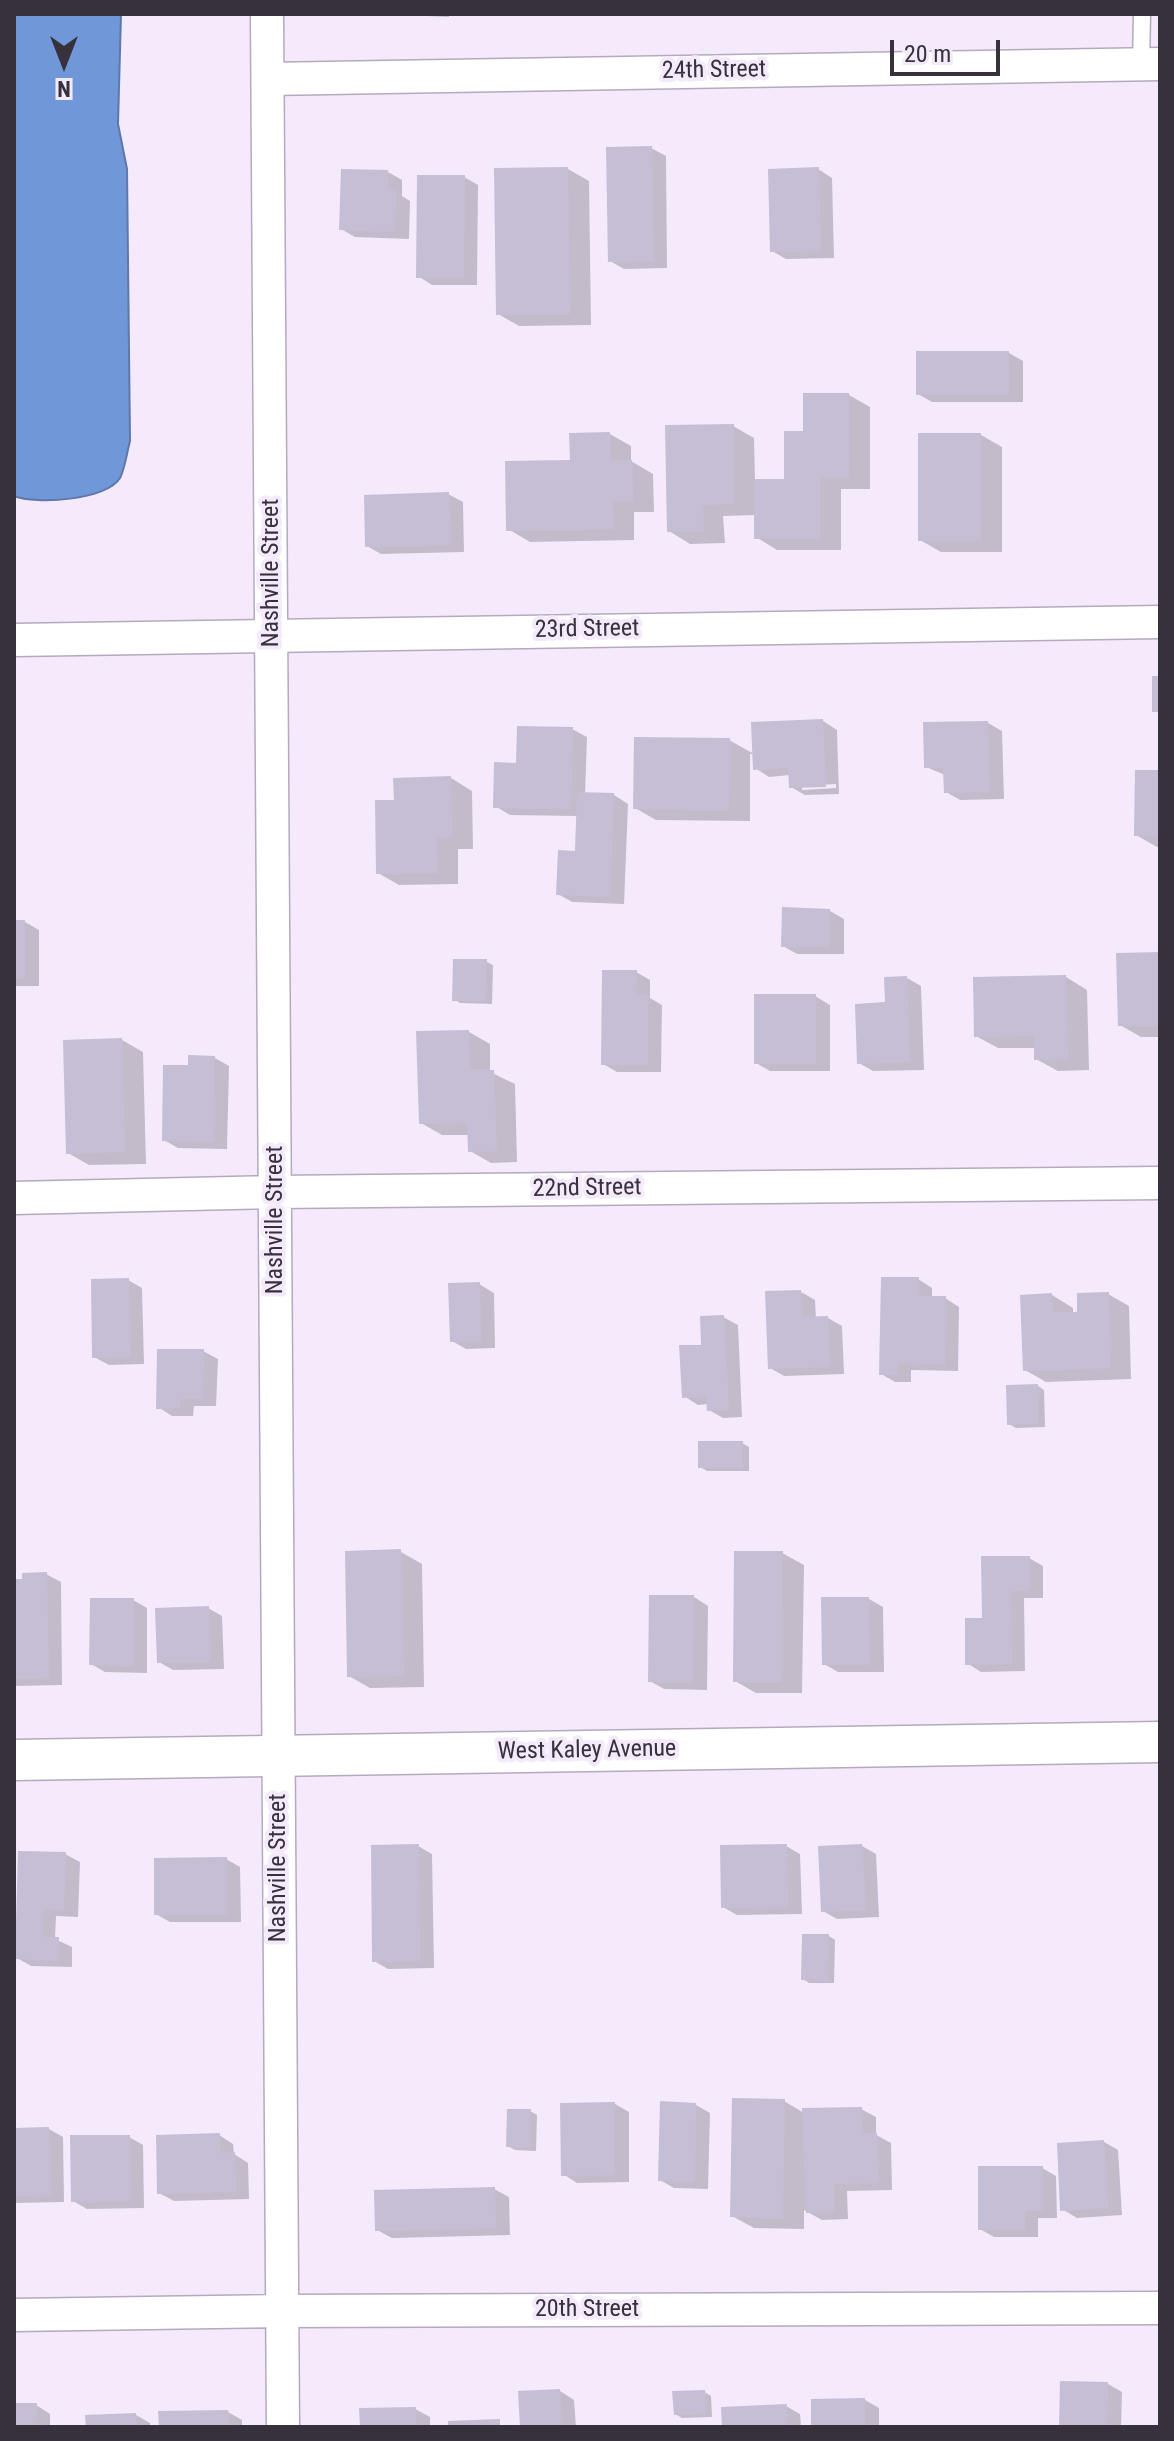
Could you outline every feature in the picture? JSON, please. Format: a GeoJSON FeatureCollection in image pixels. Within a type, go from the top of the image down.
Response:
{"type":"FeatureCollection","features":[{"type":"Feature","properties":{"kind":"street","name":"Nashville Street"},"geometry":{"type":"LineString","coordinates":[[267,14],[283,2427]]}},
{"type":"Feature","properties":{"kind":"street","name":"24th Street"},"geometry":{"type":"LineString","coordinates":[[268,79],[1150,64]]}},
{"type":"Feature","properties":{"kind":"street","name":"23rd Street"},"geometry":{"type":"LineString","coordinates":[[14,640],[1160,622]]}},
{"type":"Feature","properties":{"kind":"street","name":"22nd Street"},"geometry":{"type":"LineString","coordinates":[[14,1198],[276,1192],[1160,1183]]}},
{"type":"Feature","properties":{"kind":"street","name":"West Kaley Avenue"},"geometry":{"type":"LineString","coordinates":[[14,1760],[1160,1742]]}},
{"type":"Feature","properties":{"kind":"street","name":"20th Street"},"geometry":{"type":"LineString","coordinates":[[14,2315],[1160,2308]]}},
{"type":"Feature","properties":{"kind":"lane"},"geometry":{"type":"LineString","coordinates":[[1142,14],[1150,64]]}},
{"type":"Feature","properties":{"kind":"water"},"geometry":{"type":"Polygon","coordinates":[[[14,14],[121,14],[118,124],[127,169],[130,441],[122,474],[113,485],[87,496],[70,499],[38,500],[14,496],[14,14]]]}},
{"type":"Feature","properties":{"kind":"building"},"geometry":{"type":"Polygon","coordinates":[[[652,146],[654,261],[608,262],[606,147],[652,146]]]}},
{"type":"Feature","properties":{"kind":"building"},"geometry":{"type":"Polygon","coordinates":[[[568,167],[570,314],[496,315],[494,168],[568,167]]]}},
{"type":"Feature","properties":{"kind":"building"},"geometry":{"type":"Polygon","coordinates":[[[819,167],[821,251],[770,252],[768,169],[819,167]]]}},
{"type":"Feature","properties":{"kind":"building"},"geometry":{"type":"Polygon","coordinates":[[[341,169],[388,170],[388,190],[396,191],[395,232],[339,230],[341,169]]]}},
{"type":"Feature","properties":{"kind":"building"},"geometry":{"type":"Polygon","coordinates":[[[417,175],[465,175],[464,278],[416,278],[417,175]]]}},
{"type":"Feature","properties":{"kind":"building"},"geometry":{"type":"Polygon","coordinates":[[[916,351],[1009,351],[1009,395],[916,395],[916,351]]]}},
{"type":"Feature","properties":{"kind":"building"},"geometry":{"type":"Polygon","coordinates":[[[803,393],[849,393],[849,478],[820,478],[820,539],[754,539],[754,479],[784,479],[784,431],[803,431],[803,393]]]}},
{"type":"Feature","properties":{"kind":"building"},"geometry":{"type":"Polygon","coordinates":[[[734,424],[734,504],[703,505],[704,532],[667,532],[665,425],[734,424]]]}},
{"type":"Feature","properties":{"kind":"building"},"geometry":{"type":"Polygon","coordinates":[[[610,432],[610,460],[632,460],[633,501],[613,501],[614,529],[506,531],[505,461],[570,460],[569,433],[610,432]]]}},
{"type":"Feature","properties":{"kind":"building"},"geometry":{"type":"Polygon","coordinates":[[[918,433],[981,433],[981,541],[918,541],[918,433]]]}},
{"type":"Feature","properties":{"kind":"building"},"geometry":{"type":"Polygon","coordinates":[[[449,492],[451,545],[365,547],[364,495],[449,492]]]}},
{"type":"Feature","properties":{"kind":"building"},"geometry":{"type":"Polygon","coordinates":[[[1152,676],[1160,676],[1160,712],[1152,712],[1152,676]]]}},
{"type":"Feature","properties":{"kind":"building"},"geometry":{"type":"Polygon","coordinates":[[[823,719],[826,787],[789,788],[788,768],[753,770],[751,722],[823,719]]]}},
{"type":"Feature","properties":{"kind":"building"},"geometry":{"type":"Polygon","coordinates":[[[988,721],[990,792],[944,793],[943,768],[924,768],[923,722],[988,721]]]}},
{"type":"Feature","properties":{"kind":"building"},"geometry":{"type":"Polygon","coordinates":[[[517,726],[573,727],[571,809],[493,808],[494,762],[516,763],[517,726]]]}},
{"type":"Feature","properties":{"kind":"building"},"geometry":{"type":"Polygon","coordinates":[[[634,737],[730,738],[729,810],[633,809],[634,737]]]}},
{"type":"Feature","properties":{"kind":"building"},"geometry":{"type":"Polygon","coordinates":[[[1135,770],[1160,770],[1160,837],[1134,836],[1135,770]]]}},
{"type":"Feature","properties":{"kind":"building"},"geometry":{"type":"Polygon","coordinates":[[[451,776],[452,838],[437,838],[438,873],[376,874],[375,800],[394,800],[393,778],[451,776]]]}},
{"type":"Feature","properties":{"kind":"building"},"geometry":{"type":"Polygon","coordinates":[[[577,792],[614,793],[610,897],[556,895],[558,850],[575,851],[577,792]]]}},
{"type":"Feature","properties":{"kind":"building"},"geometry":{"type":"Polygon","coordinates":[[[782,907],[830,909],[830,947],[781,947],[782,907]]]}},
{"type":"Feature","properties":{"kind":"building"},"geometry":{"type":"Polygon","coordinates":[[[14,920],[25,920],[25,978],[14,979],[14,920]]]}},
{"type":"Feature","properties":{"kind":"building"},"geometry":{"type":"Polygon","coordinates":[[[1160,952],[1160,1026],[1118,1026],[1116,953],[1160,952]]]}},
{"type":"Feature","properties":{"kind":"building"},"geometry":{"type":"Polygon","coordinates":[[[453,959],[487,959],[486,1001],[452,1001],[453,959]]]}},
{"type":"Feature","properties":{"kind":"building"},"geometry":{"type":"Polygon","coordinates":[[[602,970],[637,970],[636,994],[648,995],[648,1065],[601,1065],[602,970]]]}},
{"type":"Feature","properties":{"kind":"building"},"geometry":{"type":"Polygon","coordinates":[[[1066,975],[1068,1059],[1034,1060],[1034,1036],[974,1037],[973,977],[1066,975]]]}},
{"type":"Feature","properties":{"kind":"building"},"geometry":{"type":"Polygon","coordinates":[[[907,976],[910,1062],[857,1064],[855,1004],[885,1002],[884,977],[907,976]]]}},
{"type":"Feature","properties":{"kind":"building"},"geometry":{"type":"Polygon","coordinates":[[[754,994],[816,994],[816,1064],[754,1064],[754,994]]]}},
{"type":"Feature","properties":{"kind":"building"},"geometry":{"type":"Polygon","coordinates":[[[469,1030],[470,1070],[494,1070],[497,1151],[468,1152],[467,1123],[419,1124],[416,1031],[469,1030]]]}},
{"type":"Feature","properties":{"kind":"building"},"geometry":{"type":"Polygon","coordinates":[[[122,1038],[125,1152],[66,1154],[63,1040],[122,1038]]]}},
{"type":"Feature","properties":{"kind":"building"},"geometry":{"type":"Polygon","coordinates":[[[188,1055],[215,1056],[214,1142],[162,1141],[163,1065],[188,1065],[188,1055]]]}},
{"type":"Feature","properties":{"kind":"building"},"geometry":{"type":"Polygon","coordinates":[[[881,1277],[919,1277],[918,1296],[946,1296],[945,1364],[898,1363],[897,1375],[879,1375],[881,1277]]]}},
{"type":"Feature","properties":{"kind":"building"},"geometry":{"type":"Polygon","coordinates":[[[129,1278],[130,1357],[92,1358],[91,1279],[129,1278]]]}},
{"type":"Feature","properties":{"kind":"building"},"geometry":{"type":"Polygon","coordinates":[[[480,1282],[481,1341],[450,1342],[448,1283],[480,1282]]]}},
{"type":"Feature","properties":{"kind":"building"},"geometry":{"type":"Polygon","coordinates":[[[801,1290],[802,1317],[828,1316],[830,1367],[768,1369],[765,1291],[801,1290]]]}},
{"type":"Feature","properties":{"kind":"building"},"geometry":{"type":"Polygon","coordinates":[[[1109,1292],[1111,1368],[1023,1371],[1020,1295],[1052,1293],[1053,1312],[1077,1312],[1077,1293],[1109,1292]]]}},
{"type":"Feature","properties":{"kind":"building"},"geometry":{"type":"Polygon","coordinates":[[[724,1315],[729,1410],[707,1411],[706,1396],[682,1398],[679,1345],[701,1345],[700,1316],[724,1315]]]}},
{"type":"Feature","properties":{"kind":"building"},"geometry":{"type":"Polygon","coordinates":[[[157,1349],[204,1349],[203,1399],[180,1399],[180,1409],[156,1409],[157,1349]]]}},
{"type":"Feature","properties":{"kind":"building"},"geometry":{"type":"Polygon","coordinates":[[[1038,1384],[1039,1424],[1007,1425],[1006,1385],[1038,1384]]]}},
{"type":"Feature","properties":{"kind":"building"},"geometry":{"type":"Polygon","coordinates":[[[698,1441],[743,1441],[743,1468],[698,1468],[698,1441]]]}},
{"type":"Feature","properties":{"kind":"building"},"geometry":{"type":"Polygon","coordinates":[[[401,1549],[404,1676],[347,1677],[345,1551],[401,1549]]]}},
{"type":"Feature","properties":{"kind":"building"},"geometry":{"type":"Polygon","coordinates":[[[734,1551],[783,1551],[782,1682],[733,1682],[734,1551]]]}},
{"type":"Feature","properties":{"kind":"building"},"geometry":{"type":"Polygon","coordinates":[[[981,1556],[1030,1556],[1030,1591],[1011,1591],[1012,1664],[965,1665],[965,1618],[982,1618],[981,1556]]]}},
{"type":"Feature","properties":{"kind":"building"},"geometry":{"type":"Polygon","coordinates":[[[47,1572],[49,1678],[14,1679],[14,1579],[22,1579],[22,1573],[47,1572]]]}},
{"type":"Feature","properties":{"kind":"building"},"geometry":{"type":"Polygon","coordinates":[[[649,1595],[694,1595],[693,1683],[648,1682],[649,1595]]]}},
{"type":"Feature","properties":{"kind":"building"},"geometry":{"type":"Polygon","coordinates":[[[821,1597],[869,1597],[870,1665],[822,1665],[821,1597]]]}},
{"type":"Feature","properties":{"kind":"building"},"geometry":{"type":"Polygon","coordinates":[[[90,1598],[134,1598],[134,1666],[89,1665],[90,1598]]]}},
{"type":"Feature","properties":{"kind":"building"},"geometry":{"type":"Polygon","coordinates":[[[209,1606],[210,1662],[157,1663],[155,1608],[209,1606]]]}},
{"type":"Feature","properties":{"kind":"building"},"geometry":{"type":"Polygon","coordinates":[[[419,1844],[420,1961],[372,1962],[371,1845],[419,1844]]]}},
{"type":"Feature","properties":{"kind":"building"},"geometry":{"type":"Polygon","coordinates":[[[787,1844],[788,1907],[721,1908],[720,1845],[787,1844]]]}},
{"type":"Feature","properties":{"kind":"building"},"geometry":{"type":"Polygon","coordinates":[[[862,1844],[866,1910],[821,1912],[818,1846],[862,1844]]]}},
{"type":"Feature","properties":{"kind":"building"},"geometry":{"type":"Polygon","coordinates":[[[18,1851],[66,1852],[64,1910],[43,1909],[42,1937],[59,1937],[58,1961],[15,1959],[18,1851]]]}},
{"type":"Feature","properties":{"kind":"building"},"geometry":{"type":"Polygon","coordinates":[[[227,1857],[227,1915],[154,1915],[154,1858],[227,1857]]]}},
{"type":"Feature","properties":{"kind":"building"},"geometry":{"type":"Polygon","coordinates":[[[802,1934],[829,1934],[828,1981],[801,1980],[802,1934]]]}},
{"type":"Feature","properties":{"kind":"building"},"geometry":{"type":"Polygon","coordinates":[[[732,2098],[785,2099],[783,2218],[730,2217],[732,2098]]]}},
{"type":"Feature","properties":{"kind":"building"},"geometry":{"type":"Polygon","coordinates":[[[660,2101],[696,2103],[695,2182],[658,2181],[660,2101]]]}},
{"type":"Feature","properties":{"kind":"building"},"geometry":{"type":"Polygon","coordinates":[[[615,2102],[615,2175],[561,2176],[560,2103],[615,2102]]]}},
{"type":"Feature","properties":{"kind":"building"},"geometry":{"type":"Polygon","coordinates":[[[862,2107],[863,2133],[877,2133],[879,2183],[834,2184],[834,2212],[806,2213],[802,2108],[862,2107]]]}},
{"type":"Feature","properties":{"kind":"building"},"geometry":{"type":"Polygon","coordinates":[[[507,2109],[531,2109],[530,2148],[506,2147],[507,2109]]]}},
{"type":"Feature","properties":{"kind":"building"},"geometry":{"type":"Polygon","coordinates":[[[49,2127],[51,2195],[14,2196],[14,2128],[49,2127]]]}},
{"type":"Feature","properties":{"kind":"building"},"geometry":{"type":"Polygon","coordinates":[[[220,2133],[220,2153],[235,2152],[236,2192],[157,2194],[156,2135],[220,2133]]]}},
{"type":"Feature","properties":{"kind":"building"},"geometry":{"type":"Polygon","coordinates":[[[70,2135],[130,2135],[131,2201],[71,2202],[70,2135]]]}},
{"type":"Feature","properties":{"kind":"building"},"geometry":{"type":"Polygon","coordinates":[[[1104,2140],[1108,2208],[1060,2211],[1057,2143],[1104,2140]]]}},
{"type":"Feature","properties":{"kind":"building"},"geometry":{"type":"Polygon","coordinates":[[[978,2166],[1043,2166],[1043,2211],[1025,2211],[1025,2230],[978,2230],[978,2166]]]}},
{"type":"Feature","properties":{"kind":"building"},"geometry":{"type":"Polygon","coordinates":[[[495,2187],[496,2228],[375,2231],[374,2190],[495,2187]]]}},
{"type":"Feature","properties":{"kind":"building"},"geometry":{"type":"Polygon","coordinates":[[[1060,2381],[1108,2382],[1107,2427],[1059,2427],[1060,2381]]]}},
{"type":"Feature","properties":{"kind":"building"},"geometry":{"type":"Polygon","coordinates":[[[560,2389],[562,2427],[520,2427],[518,2391],[560,2389]]]}},
{"type":"Feature","properties":{"kind":"building"},"geometry":{"type":"Polygon","coordinates":[[[705,2390],[706,2414],[674,2415],[672,2391],[705,2390]]]}},
{"type":"Feature","properties":{"kind":"building"},"geometry":{"type":"Polygon","coordinates":[[[865,2398],[865,2427],[811,2427],[811,2399],[865,2398]]]}},
{"type":"Feature","properties":{"kind":"building"},"geometry":{"type":"Polygon","coordinates":[[[14,2403],[37,2403],[36,2427],[14,2427],[14,2403]]]}},
{"type":"Feature","properties":{"kind":"building"},"geometry":{"type":"Polygon","coordinates":[[[787,2404],[787,2427],[722,2427],[721,2407],[787,2404]]]}},
{"type":"Feature","properties":{"kind":"building"},"geometry":{"type":"Polygon","coordinates":[[[416,2407],[416,2427],[360,2427],[359,2408],[416,2407]]]}},
{"type":"Feature","properties":{"kind":"building"},"geometry":{"type":"Polygon","coordinates":[[[228,2410],[229,2427],[159,2427],[158,2411],[228,2410]]]}},
{"type":"Feature","properties":{"kind":"building"},"geometry":{"type":"Polygon","coordinates":[[[136,2413],[137,2427],[86,2427],[85,2415],[136,2413]]]}},
{"type":"Feature","properties":{"kind":"building"},"geometry":{"type":"Polygon","coordinates":[[[500,2419],[500,2427],[448,2427],[448,2421],[500,2419]]]}}]}
